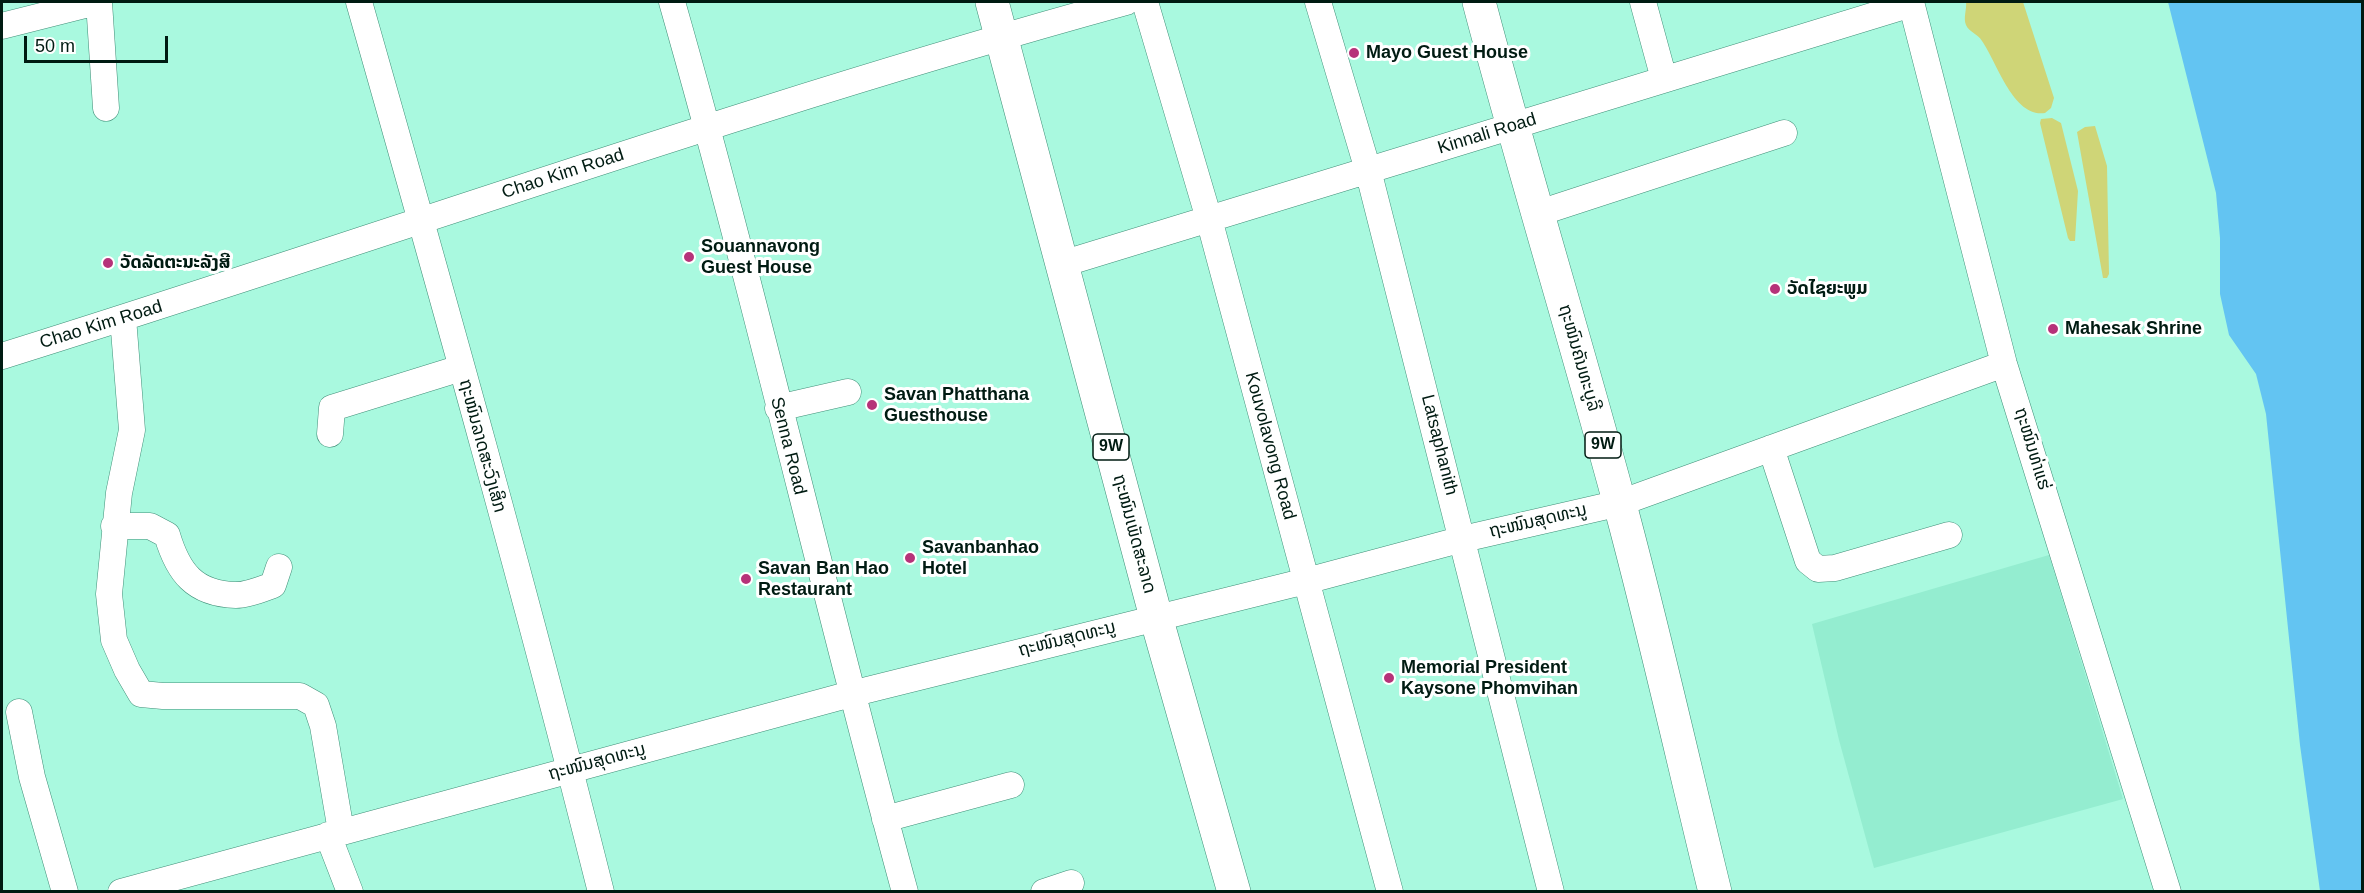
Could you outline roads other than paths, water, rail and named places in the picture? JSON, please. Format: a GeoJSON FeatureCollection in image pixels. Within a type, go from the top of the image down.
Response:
{"type":"FeatureCollection","features":[{"type":"Feature","properties":{"kind":"main road","name":"ຖະໜົນເພັດສະລາດ"},"geometry":{"type":"LineString","coordinates":[[992,2],[1156,617],[1234,891]]}},
{"type":"Feature","properties":{"kind":"main road","name":"ຖະໜົນຄັນທະບູລີ"},"geometry":{"type":"LineString","coordinates":[[1479,2],[1512,126],[1539,213],[1620,503],[1715,891]]}},
{"type":"Feature","properties":{"kind":"street"},"geometry":{"type":"LineString","coordinates":[[2,26],[98,2],[106,108]]}},
{"type":"Feature","properties":{"kind":"street","name":"ຖະໜົນລາດສະວົງເສິກ"},"geometry":{"type":"LineString","coordinates":[[359,2],[422,222],[601,891]]}},
{"type":"Feature","properties":{"kind":"street","name":"Senna Road"},"geometry":{"type":"LineString","coordinates":[[672,2],[707,126],[851,694],[904,891]]}},
{"type":"Feature","properties":{"kind":"street","name":"Chao Kim Road"},"geometry":{"type":"LineString","coordinates":[[2,356],[422,222],[707,126],[1001,36],[1126,2]]}},
{"type":"Feature","properties":{"kind":"street","name":"Kouvolavong Road"},"geometry":{"type":"LineString","coordinates":[[1145,2],[1209,219],[1390,891]]}},
{"type":"Feature","properties":{"kind":"street","name":"Latsaphanith"},"geometry":{"type":"LineString","coordinates":[[1318,2],[1368,170],[1551,891]]}},
{"type":"Feature","properties":{"kind":"street"},"geometry":{"type":"LineString","coordinates":[[1643,2],[1664,79]]}},
{"type":"Feature","properties":{"kind":"street","name":"Kinnali Road"},"geometry":{"type":"LineString","coordinates":[[1062,264],[1911,3]]}},
{"type":"Feature","properties":{"kind":"street","name":"ຖະໜົນທ່າແຮ່"},"geometry":{"type":"LineString","coordinates":[[1911,3],[2004,364],[2168,891]]}},
{"type":"Feature","properties":{"kind":"street"},"geometry":{"type":"LineString","coordinates":[[1539,213],[1784,133]]}},
{"type":"Feature","properties":{"kind":"street"},"geometry":{"type":"LineString","coordinates":[[123,318],[132,430],[114,526],[109,594],[114,640],[141,694],[300,696],[316,705],[323,726],[335,833],[350,891]]}},
{"type":"Feature","properties":{"kind":"street","name":"ຖະໜົນສຸດທະນູ"},"geometry":{"type":"LineString","coordinates":[[122,891],[851,694],[1306,581],[1462,539],[1620,503],[2004,364]]}},
{"type":"Feature","properties":{"kind":"street"},"geometry":{"type":"LineString","coordinates":[[330,434],[332,408],[461,368]]}},
{"type":"Feature","properties":{"kind":"street"},"geometry":{"type":"LineString","coordinates":[[778,408],[848,392]]}},
{"type":"Feature","properties":{"kind":"street"},"geometry":{"type":"LineString","coordinates":[[1771,448],[1808,561],[1818,569],[1835,568],[1949,535]]}},
{"type":"Feature","properties":{"kind":"street"},"geometry":{"type":"LineString","coordinates":[[114,526],[150,526],[167,535],[173,553],[188,579],[209,591],[238,596],[273,585],[279,567]]}},
{"type":"Feature","properties":{"kind":"street"},"geometry":{"type":"LineString","coordinates":[[19,712],[32,777],[65,891]]}},
{"type":"Feature","properties":{"kind":"street"},"geometry":{"type":"LineString","coordinates":[[885,819],[1011,785]]}},
{"type":"Feature","properties":{"kind":"street"},"geometry":{"type":"LineString","coordinates":[[1044,891],[1071,883]]}},
{"type":"Feature","properties":{"kind":"water"},"geometry":{"type":"Polygon","coordinates":[[[2168,2],[2362,2],[2362,891],[2320,891],[2300,745],[2266,414],[2256,374],[2229,335],[2220,294],[2220,238],[2216,193],[2168,2]]]}},
{"type":"Feature","properties":{"kind":"place","name":"Mayo Guest House"},"geometry":{"type":"Point","coordinates":[1354,53]}},
{"type":"Feature","properties":{"kind":"place","name":"Souannavong Guest House"},"geometry":{"type":"Point","coordinates":[689,257]}},
{"type":"Feature","properties":{"kind":"place","name":"ວັດລັດຕະນະລັງສີ"},"geometry":{"type":"Point","coordinates":[108,263]}},
{"type":"Feature","properties":{"kind":"place","name":"ວັດໄຊຍະພູມ"},"geometry":{"type":"Point","coordinates":[1775,289]}},
{"type":"Feature","properties":{"kind":"place","name":"Mahesak Shrine"},"geometry":{"type":"Point","coordinates":[2053,329]}},
{"type":"Feature","properties":{"kind":"place","name":"Savan Phatthana Guesthouse"},"geometry":{"type":"Point","coordinates":[872,405]}},
{"type":"Feature","properties":{"kind":"place","name":"Savanbanhao Hotel"},"geometry":{"type":"Point","coordinates":[910,558]}},
{"type":"Feature","properties":{"kind":"place","name":"Savan Ban Hao Restaurant"},"geometry":{"type":"Point","coordinates":[746,579]}},
{"type":"Feature","properties":{"kind":"place","name":"Memorial President Kaysone Phomvihan"},"geometry":{"type":"Point","coordinates":[1389,678]}}]}
